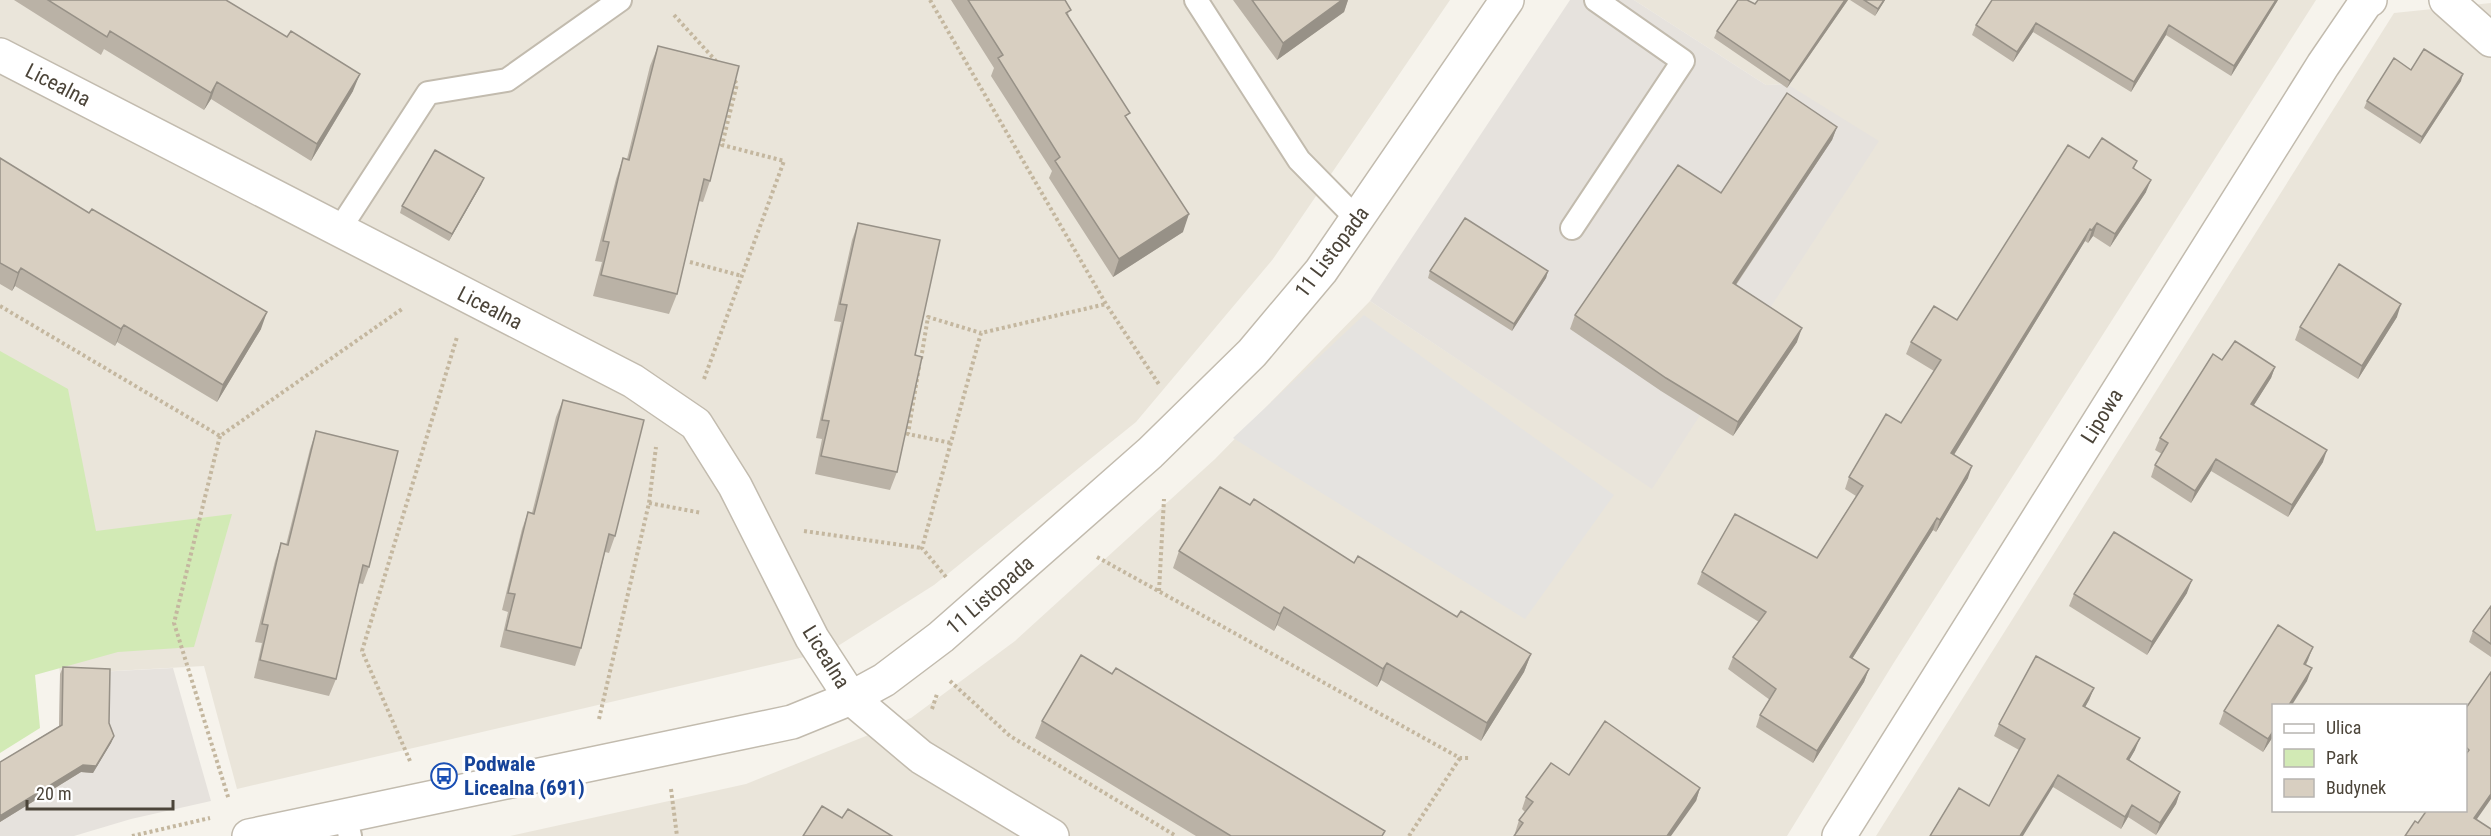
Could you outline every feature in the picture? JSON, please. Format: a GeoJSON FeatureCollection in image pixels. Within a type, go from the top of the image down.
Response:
{"type":"FeatureCollection","features":[{"type":"Feature","properties":{"kind":"street","name":"11 Listopada"},"geometry":{"type":"LineString","coordinates":[[249,836],[348,825],[792,722],[851,698],[884,680],[941,637],[1150,453],[1252,353],[1321,271],[1358,220],[1507,0]]}},
{"type":"Feature","properties":{"kind":"street","name":"Lipowa"},"geometry":{"type":"LineString","coordinates":[[1839,836],[2323,65],[2366,2],[2370,0]]}},
{"type":"Feature","properties":{"kind":"street"},"geometry":{"type":"LineString","coordinates":[[2446,0],[2491,40]]}},
{"type":"Feature","properties":{"kind":"street","name":"Licealna"},"geometry":{"type":"LineString","coordinates":[[0,55],[633,381],[696,424],[735,486],[812,638],[851,698],[921,757],[1052,836]]}},
{"type":"Feature","properties":{"kind":"lane"},"geometry":{"type":"LineString","coordinates":[[339,230],[428,93],[507,80],[620,0]]}},
{"type":"Feature","properties":{"kind":"lane"},"geometry":{"type":"LineString","coordinates":[[1196,0],[1299,160],[1358,220]]}},
{"type":"Feature","properties":{"kind":"lane"},"geometry":{"type":"LineString","coordinates":[[1572,228],[1683,61],[1596,0]]}},
{"type":"Feature","properties":{"kind":"path"},"geometry":{"type":"LineString","coordinates":[[930,0],[1106,304],[1166,394]]}},
{"type":"Feature","properties":{"kind":"path"},"geometry":{"type":"LineString","coordinates":[[674,15],[722,67]]}},
{"type":"Feature","properties":{"kind":"path"},"geometry":{"type":"LineString","coordinates":[[701,386],[784,161],[722,145],[737,84],[729,76]]}},
{"type":"Feature","properties":{"kind":"path"},"geometry":{"type":"LineString","coordinates":[[690,262],[742,276]]}},
{"type":"Feature","properties":{"kind":"path"},"geometry":{"type":"LineString","coordinates":[[951,443],[909,434],[928,317],[981,333],[1106,304]]}},
{"type":"Feature","properties":{"kind":"path"},"geometry":{"type":"LineString","coordinates":[[0,306],[220,436]]}},
{"type":"Feature","properties":{"kind":"path"},"geometry":{"type":"LineString","coordinates":[[230,802],[174,623],[220,436],[405,306]]}},
{"type":"Feature","properties":{"kind":"path"},"geometry":{"type":"LineString","coordinates":[[414,770],[362,651],[459,333]]}},
{"type":"Feature","properties":{"kind":"path"},"geometry":{"type":"LineString","coordinates":[[952,585],[922,548],[981,333]]}},
{"type":"Feature","properties":{"kind":"path"},"geometry":{"type":"LineString","coordinates":[[598,722],[649,503],[658,436]]}},
{"type":"Feature","properties":{"kind":"path"},"geometry":{"type":"LineString","coordinates":[[1159,591],[1164,492]]}},
{"type":"Feature","properties":{"kind":"path"},"geometry":{"type":"LineString","coordinates":[[1103,560],[1460,758],[1471,758]]}},
{"type":"Feature","properties":{"kind":"path"},"geometry":{"type":"LineString","coordinates":[[945,677],[1010,735],[1176,836]]}},
{"type":"Feature","properties":{"kind":"path"},"geometry":{"type":"LineString","coordinates":[[1409,836],[1460,758]]}},
{"type":"Feature","properties":{"kind":"path"},"geometry":{"type":"LineString","coordinates":[[669,779],[677,836]]}},
{"type":"Feature","properties":{"kind":"shaded area"},"geometry":{"type":"Polygon","coordinates":[[[0,0],[1450,0],[1273,259],[1136,422],[934,585],[830,651],[237,789],[204,666],[60,674],[32,411],[0,388],[0,0]]]}},
{"type":"Feature","properties":{"kind":"shaded area"},"geometry":{"type":"Polygon","coordinates":[[[1570,0],[1634,0],[1766,85],[1787,84],[1879,141],[1652,489],[1370,301],[1570,0]]]}},
{"type":"Feature","properties":{"kind":"shaded area"},"geometry":{"type":"Polygon","coordinates":[[[1634,0],[2316,0],[1893,664],[1787,836],[510,836],[746,784],[911,718],[1015,641],[1215,459],[1370,301],[1652,488],[1787,84],[1766,85],[1634,0]]]}},
{"type":"Feature","properties":{"kind":"shaded area"},"geometry":{"type":"Polygon","coordinates":[[[2491,3],[2491,836],[1876,836],[2394,13],[2491,3]]]}},
{"type":"Feature","properties":{"kind":"shaded area"},"geometry":{"type":"Polygon","coordinates":[[[1364,315],[1614,495],[1525,619],[1233,438],[1364,315]]]}},
{"type":"Feature","properties":{"kind":"shaded area"},"geometry":{"type":"Polygon","coordinates":[[[173,668],[211,801],[131,819],[74,836],[0,836],[0,767],[59,728],[60,674],[173,668]]]}},
{"type":"Feature","properties":{"kind":"green space"},"geometry":{"type":"Polygon","coordinates":[[[0,351],[68,389],[96,531],[232,514],[194,647],[118,652],[35,675],[40,728],[0,753],[0,351]]]}},
{"type":"Feature","properties":{"kind":"building"},"geometry":{"type":"Polygon","coordinates":[[[48,0],[226,0],[287,37],[291,31],[360,74],[317,144],[217,82],[211,93],[110,31],[107,37],[48,0]]]}},
{"type":"Feature","properties":{"kind":"building"},"geometry":{"type":"Polygon","coordinates":[[[968,0],[1065,0],[1071,10],[1066,13],[1130,113],[1125,116],[1189,214],[1119,259],[1055,161],[1060,157],[998,58],[1003,55],[968,0]]]}},
{"type":"Feature","properties":{"kind":"building"},"geometry":{"type":"Polygon","coordinates":[[[1252,0],[1342,0],[1283,43],[1252,0]]]}},
{"type":"Feature","properties":{"kind":"building"},"geometry":{"type":"Polygon","coordinates":[[[1738,0],[1747,0],[1755,4],[1758,0],[1845,0],[1790,81],[1717,31],[1738,0]]]}},
{"type":"Feature","properties":{"kind":"building"},"geometry":{"type":"Polygon","coordinates":[[[1864,0],[1884,0],[1878,9],[1864,0]]]}},
{"type":"Feature","properties":{"kind":"building"},"geometry":{"type":"Polygon","coordinates":[[[1992,0],[2276,0],[2234,66],[2169,25],[2134,82],[2036,23],[2017,52],[1976,25],[1992,0]]]}},
{"type":"Feature","properties":{"kind":"building"},"geometry":{"type":"Polygon","coordinates":[[[658,46],[739,66],[710,181],[704,179],[677,294],[601,275],[609,242],[603,241],[623,158],[629,160],[658,46]]]}},
{"type":"Feature","properties":{"kind":"building"},"geometry":{"type":"Polygon","coordinates":[[[2424,49],[2463,74],[2422,137],[2367,101],[2394,58],[2411,70],[2424,49]]]}},
{"type":"Feature","properties":{"kind":"building"},"geometry":{"type":"Polygon","coordinates":[[[1787,93],[1837,127],[1733,283],[1802,328],[1738,422],[1666,378],[1575,315],[1678,165],[1721,193],[1787,93]]]}},
{"type":"Feature","properties":{"kind":"building"},"geometry":{"type":"Polygon","coordinates":[[[2102,138],[2137,161],[2133,168],[2151,180],[2115,234],[2097,223],[2092,230],[2090,229],[1951,453],[1972,466],[1940,520],[1937,518],[1850,657],[1869,669],[1817,751],[1760,715],[1776,689],[1733,657],[1766,612],[1702,572],[1735,514],[1817,558],[1863,486],[1849,477],[1886,414],[1901,423],[1941,360],[1911,342],[1934,306],[1957,320],[2068,145],[2089,158],[2102,138]]]}},
{"type":"Feature","properties":{"kind":"building"},"geometry":{"type":"Polygon","coordinates":[[[435,150],[484,178],[452,234],[402,206],[435,150]]]}},
{"type":"Feature","properties":{"kind":"building"},"geometry":{"type":"Polygon","coordinates":[[[0,158],[89,213],[92,209],[267,312],[223,385],[124,325],[121,329],[21,268],[18,273],[0,263],[0,158]]]}},
{"type":"Feature","properties":{"kind":"building"},"geometry":{"type":"Polygon","coordinates":[[[1465,218],[1548,271],[1514,324],[1430,271],[1465,218]]]}},
{"type":"Feature","properties":{"kind":"building"},"geometry":{"type":"Polygon","coordinates":[[[858,223],[940,240],[915,355],[922,357],[897,472],[821,456],[829,421],[822,420],[847,305],[840,304],[858,223]]]}},
{"type":"Feature","properties":{"kind":"building"},"geometry":{"type":"Polygon","coordinates":[[[2339,264],[2401,304],[2362,366],[2300,327],[2339,264]]]}},
{"type":"Feature","properties":{"kind":"building"},"geometry":{"type":"Polygon","coordinates":[[[2235,341],[2275,367],[2251,404],[2327,450],[2292,505],[2216,459],[2195,491],[2155,465],[2168,443],[2160,438],[2213,354],[2222,360],[2235,341]]]}},
{"type":"Feature","properties":{"kind":"building"},"geometry":{"type":"Polygon","coordinates":[[[563,400],[644,420],[615,536],[609,534],[581,648],[506,630],[515,594],[508,593],[528,512],[534,514],[563,400]]]}},
{"type":"Feature","properties":{"kind":"building"},"geometry":{"type":"Polygon","coordinates":[[[316,431],[398,451],[369,567],[363,565],[336,679],[260,660],[268,625],[262,624],[281,543],[288,545],[316,431]]]}},
{"type":"Feature","properties":{"kind":"building"},"geometry":{"type":"Polygon","coordinates":[[[1220,487],[1250,505],[1254,499],[1354,563],[1358,556],[1457,617],[1461,611],[1531,654],[1487,723],[1387,663],[1383,669],[1284,607],[1280,614],[1179,551],[1220,487]]]}},
{"type":"Feature","properties":{"kind":"building"},"geometry":{"type":"Polygon","coordinates":[[[2114,532],[2192,580],[2152,642],[2074,594],[2114,532]]]}},
{"type":"Feature","properties":{"kind":"building"},"geometry":{"type":"Polygon","coordinates":[[[2491,606],[2491,644],[2473,631],[2491,606]]]}},
{"type":"Feature","properties":{"kind":"building"},"geometry":{"type":"Polygon","coordinates":[[[2278,625],[2313,647],[2304,664],[2312,668],[2290,704],[2272,704],[2272,733],[2268,739],[2224,711],[2278,625]]]}},
{"type":"Feature","properties":{"kind":"building"},"geometry":{"type":"Polygon","coordinates":[[[1081,655],[1112,674],[1116,668],[1385,831],[1382,836],[1231,836],[1042,721],[1081,655]]]}},
{"type":"Feature","properties":{"kind":"building"},"geometry":{"type":"Polygon","coordinates":[[[2036,656],[2094,688],[2083,706],[2140,738],[2127,759],[2180,792],[2160,823],[2132,805],[2125,817],[2058,775],[2020,836],[1930,836],[1959,788],[1989,806],[2025,739],[1999,724],[2036,656]]]}},
{"type":"Feature","properties":{"kind":"building"},"geometry":{"type":"Polygon","coordinates":[[[63,667],[110,669],[109,723],[114,736],[96,766],[83,765],[0,816],[0,762],[62,725],[63,667]]]}},
{"type":"Feature","properties":{"kind":"building"},"geometry":{"type":"Polygon","coordinates":[[[2491,672],[2491,794],[2474,818],[2491,829],[2491,836],[2405,836],[2415,821],[2418,823],[2426,812],[2467,812],[2467,753],[2469,750],[2467,748],[2467,707],[2491,672]]]}},
{"type":"Feature","properties":{"kind":"building"},"geometry":{"type":"Polygon","coordinates":[[[1605,721],[1700,788],[1667,836],[1514,836],[1523,823],[1519,820],[1533,802],[1526,797],[1551,763],[1569,775],[1605,721]]]}},
{"type":"Feature","properties":{"kind":"building"},"geometry":{"type":"Polygon","coordinates":[[[822,806],[842,818],[848,809],[892,836],[803,836],[822,806]]]}},
{"type":"Feature","properties":{"kind":"place","name":"Podwale Licealna (691)"},"geometry":{"type":"Point","coordinates":[444,776]}}]}
